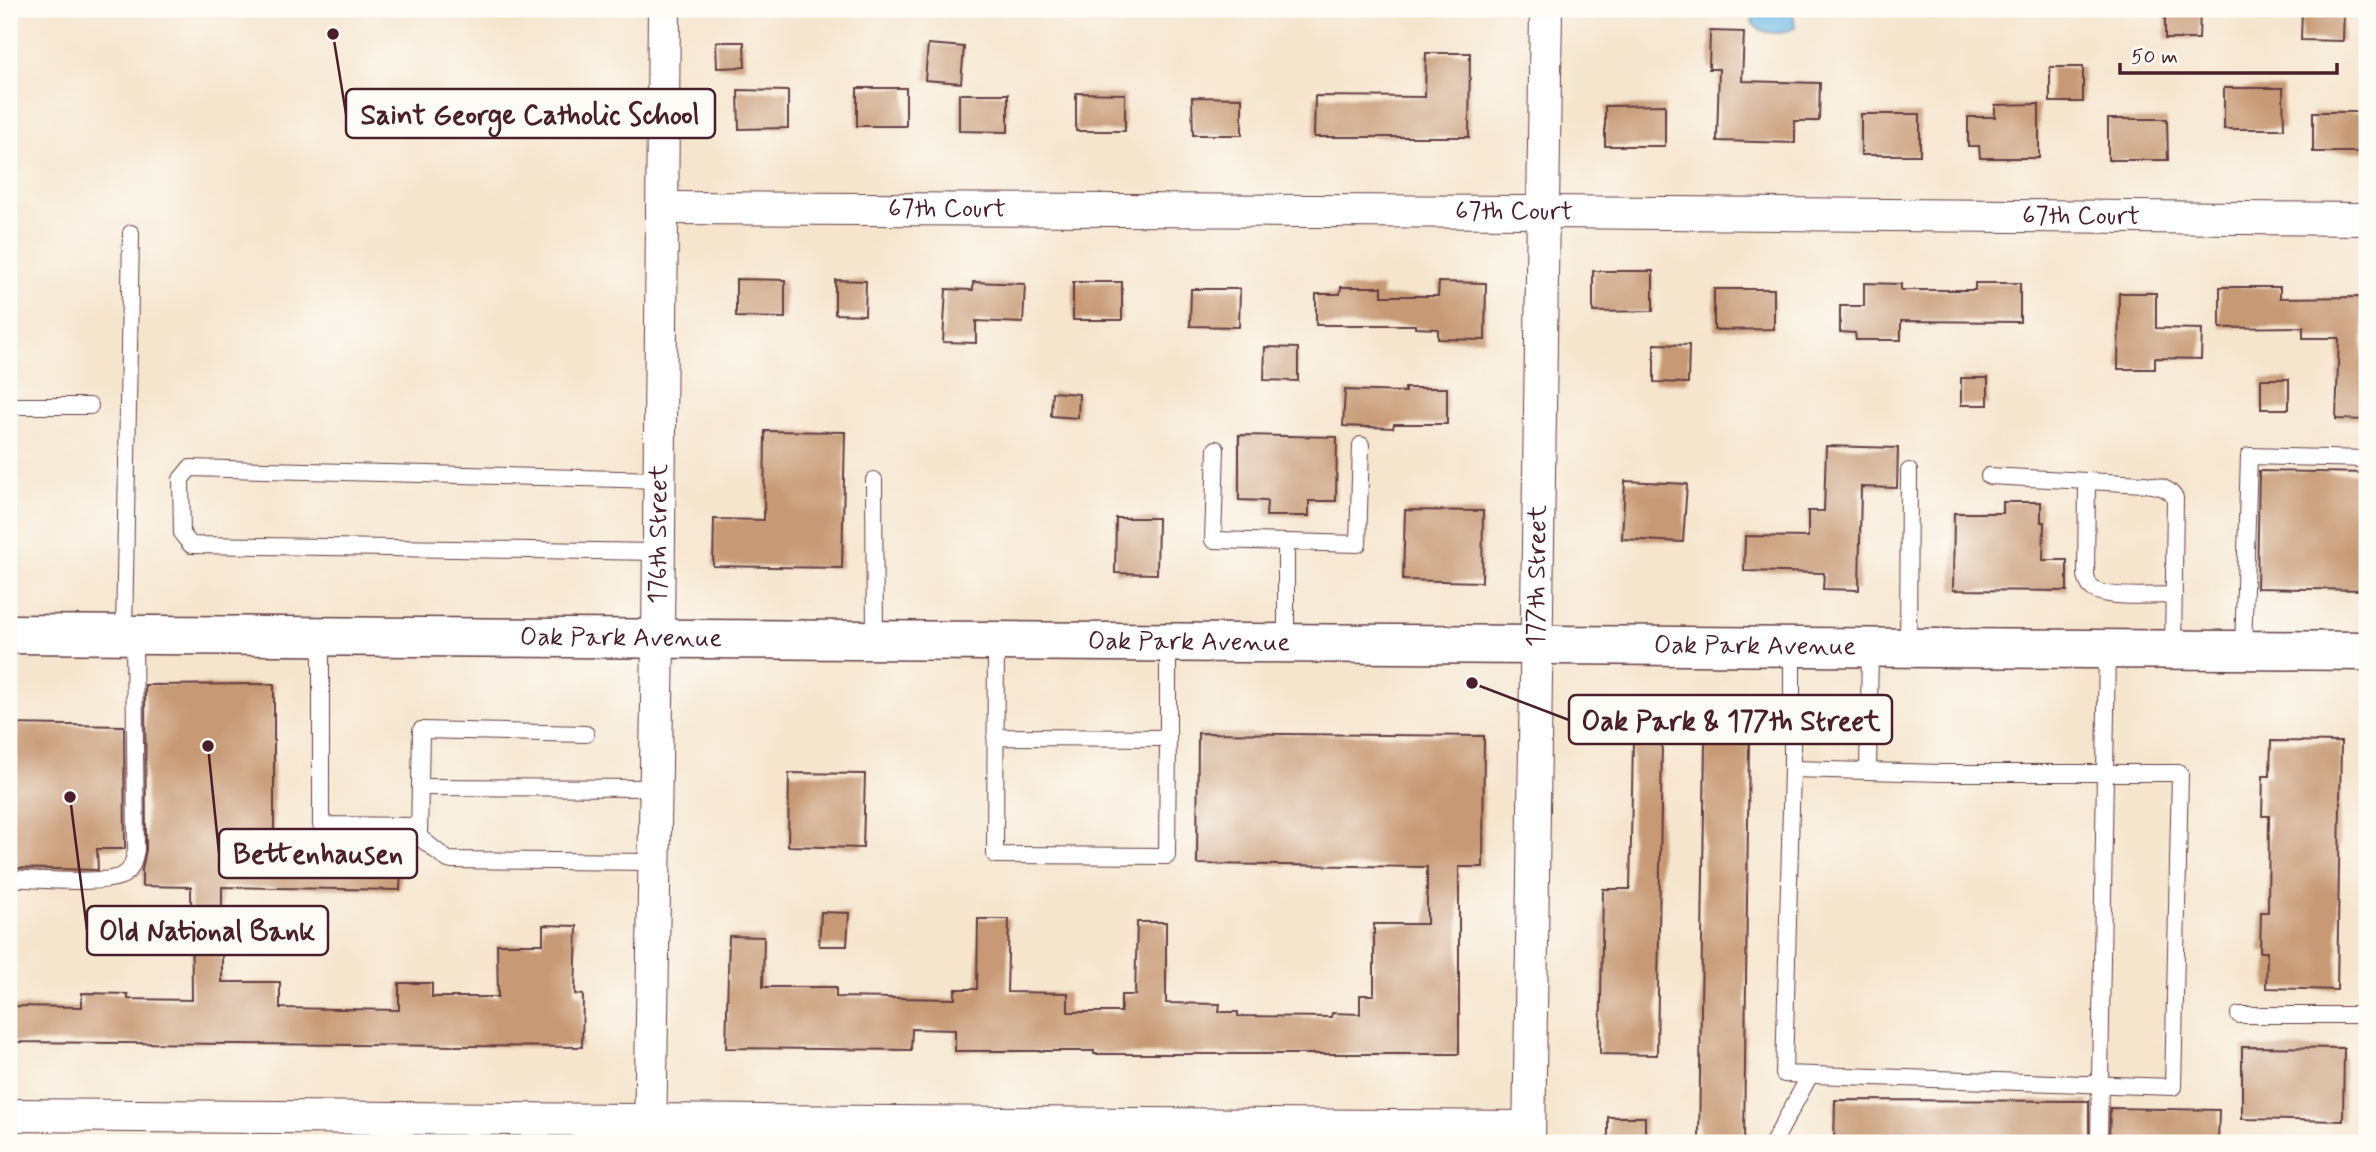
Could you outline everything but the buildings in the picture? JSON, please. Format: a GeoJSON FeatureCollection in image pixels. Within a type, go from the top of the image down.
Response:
{"type":"FeatureCollection","features":[{"type":"Feature","properties":{"kind":"street","name":"176th Street"},"geometry":{"type":"LineString","coordinates":[[650,1132],[664,9]]}},
{"type":"Feature","properties":{"kind":"street","name":"177th Street"},"geometry":{"type":"LineString","coordinates":[[1529,1135],[1546,9]]}},
{"type":"Feature","properties":{"kind":"street","name":"67th Court"},"geometry":{"type":"LineString","coordinates":[[663,208],[2367,219]]}},
{"type":"Feature","properties":{"kind":"street","name":"Oak Park Avenue"},"geometry":{"type":"LineString","coordinates":[[9,634],[2367,651]]}},
{"type":"Feature","properties":{"kind":"street"},"geometry":{"type":"LineString","coordinates":[[9,1115],[224,1130],[1529,1135]]}},
{"type":"Feature","properties":{"kind":"lane"},"geometry":{"type":"LineString","coordinates":[[9,878],[110,880],[126,874],[133,864],[136,850],[129,634],[131,233]]}},
{"type":"Feature","properties":{"kind":"lane"},"geometry":{"type":"LineString","coordinates":[[9,406],[90,406]]}},
{"type":"Feature","properties":{"kind":"lane"},"geometry":{"type":"LineString","coordinates":[[1216,449],[1213,540],[1358,544],[1361,445]]}},
{"type":"Feature","properties":{"kind":"lane"},"geometry":{"type":"LineString","coordinates":[[2244,650],[2249,456],[2367,459]]}},
{"type":"Feature","properties":{"kind":"lane"},"geometry":{"type":"LineString","coordinates":[[659,552],[191,545],[181,534],[181,479],[190,468],[660,480]]}},
{"type":"Feature","properties":{"kind":"lane"},"geometry":{"type":"LineString","coordinates":[[1908,648],[1909,471]]}},
{"type":"Feature","properties":{"kind":"lane"},"geometry":{"type":"LineString","coordinates":[[1989,476],[2145,484],[2171,491],[2175,498],[2173,650]]}},
{"type":"Feature","properties":{"kind":"lane"},"geometry":{"type":"LineString","coordinates":[[874,481],[875,640]]}},
{"type":"Feature","properties":{"kind":"lane"},"geometry":{"type":"LineString","coordinates":[[2087,481],[2086,575],[2090,586],[2098,592],[2111,595],[2174,595]]}},
{"type":"Feature","properties":{"kind":"lane"},"geometry":{"type":"LineString","coordinates":[[1286,542],[1286,643]]}},
{"type":"Feature","properties":{"kind":"lane"},"geometry":{"type":"LineString","coordinates":[[321,636],[321,825],[419,826]]}},
{"type":"Feature","properties":{"kind":"lane"},"geometry":{"type":"LineString","coordinates":[[996,641],[995,855],[1167,856],[1168,642]]}},
{"type":"Feature","properties":{"kind":"lane"},"geometry":{"type":"LineString","coordinates":[[1792,647],[1792,769],[1784,1074],[2173,1087],[2180,773],[1792,769]]}},
{"type":"Feature","properties":{"kind":"lane"},"geometry":{"type":"LineString","coordinates":[[1868,771],[1870,648]]}},
{"type":"Feature","properties":{"kind":"lane"},"geometry":{"type":"LineString","coordinates":[[2099,1143],[2106,649]]}},
{"type":"Feature","properties":{"kind":"lane"},"geometry":{"type":"LineString","coordinates":[[586,734],[421,730],[419,837],[448,860],[654,862]]}},
{"type":"Feature","properties":{"kind":"lane"},"geometry":{"type":"LineString","coordinates":[[996,737],[1168,738]]}},
{"type":"Feature","properties":{"kind":"lane"},"geometry":{"type":"LineString","coordinates":[[420,787],[655,788]]}},
{"type":"Feature","properties":{"kind":"lane"},"geometry":{"type":"LineString","coordinates":[[2239,1015],[2367,1015]]}},
{"type":"Feature","properties":{"kind":"lane"},"geometry":{"type":"LineString","coordinates":[[1773,1143],[1810,1075]]}},
{"type":"Feature","properties":{"kind":"water"},"geometry":{"type":"Polygon","coordinates":[[[1765,9],[1783,9],[1793,13],[1795,27],[1778,33],[1760,30],[1752,22],[1754,16],[1765,9]]]}},
{"type":"Feature","properties":{"kind":"place","name":"Saint George Catholic School"},"geometry":{"type":"Point","coordinates":[333,34]}},
{"type":"Feature","properties":{"kind":"place","name":"Oak Park & 177th Street"},"geometry":{"type":"Point","coordinates":[1472,683]}},
{"type":"Feature","properties":{"kind":"place","name":"Bettenhausen"},"geometry":{"type":"Point","coordinates":[208,746]}},
{"type":"Feature","properties":{"kind":"place","name":"Old National Bank"},"geometry":{"type":"Point","coordinates":[70,797]}}]}
